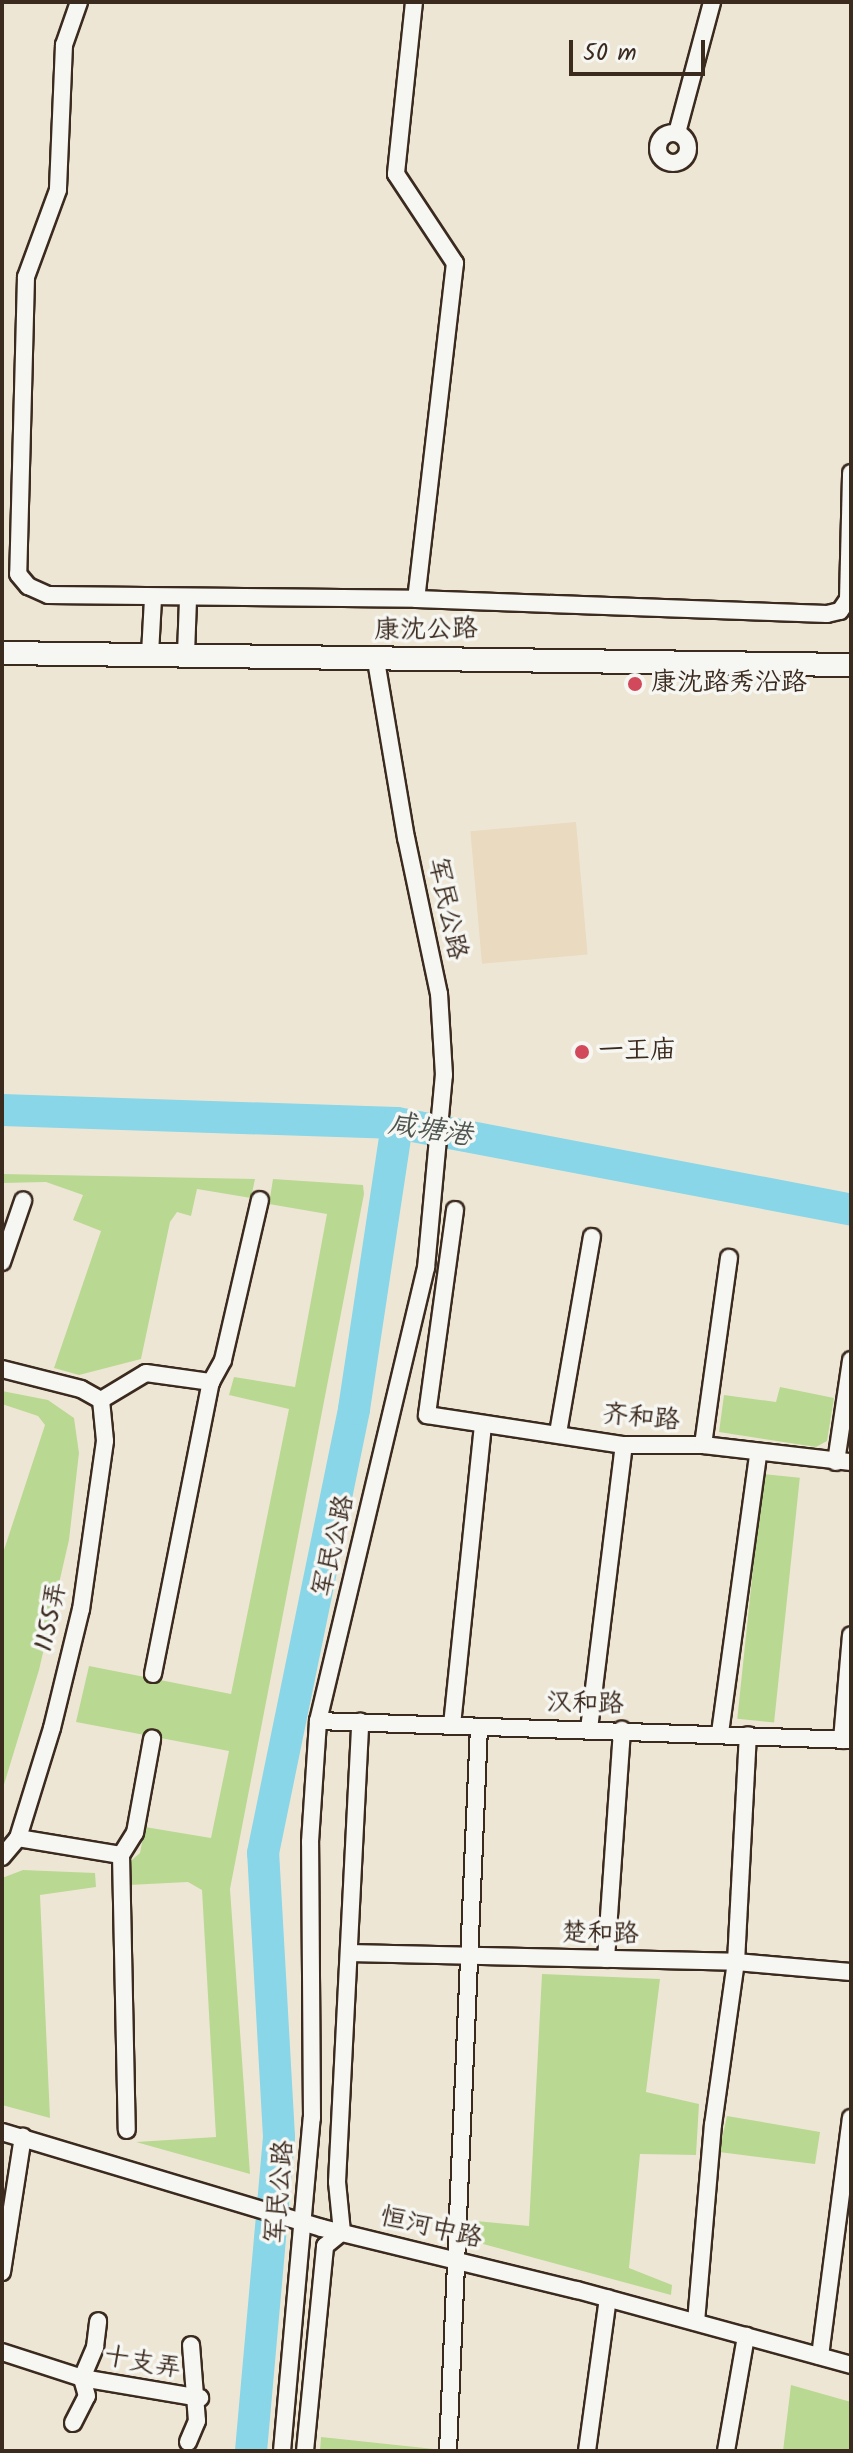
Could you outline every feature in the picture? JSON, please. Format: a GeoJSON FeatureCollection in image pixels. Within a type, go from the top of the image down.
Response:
{"type":"FeatureCollection","features":[{"type":"Feature","properties":{"kind":"street"},"geometry":{"type":"LineString","coordinates":[[79,2],[64,45],[58,190],[26,277],[18,574],[48,595],[188,600],[416,599],[840,611],[848,599],[851,473]]}},
{"type":"Feature","properties":{"kind":"street"},"geometry":{"type":"LineString","coordinates":[[414,2],[396,174],[455,263],[416,599]]}},
{"type":"Feature","properties":{"kind":"street"},"geometry":{"type":"LineString","coordinates":[[677,133],[712,2]]}},
{"type":"Feature","properties":{"kind":"street"},"geometry":{"type":"LineString","coordinates":[[150,654],[153,598]]}},
{"type":"Feature","properties":{"kind":"street"},"geometry":{"type":"LineString","coordinates":[[186,654],[188,600]]}},
{"type":"Feature","properties":{"kind":"street","name":"康沈公路"},"geometry":{"type":"LineString","coordinates":[[2,653],[851,665]]}},
{"type":"Feature","properties":{"kind":"street","name":"军民公路"},"geometry":{"type":"LineString","coordinates":[[282,2451],[312,2118],[310,1842],[318,1721],[426,1268],[444,1075],[439,994],[406,838],[376,660]]}},
{"type":"Feature","properties":{"kind":"street"},"geometry":{"type":"LineString","coordinates":[[153,1674],[211,1382],[223,1360],[260,1200]]}},
{"type":"Feature","properties":{"kind":"street"},"geometry":{"type":"LineString","coordinates":[[2,1262],[23,1201]]}},
{"type":"Feature","properties":{"kind":"street","name":"齐和路"},"geometry":{"type":"LineString","coordinates":[[455,1210],[427,1415],[624,1445],[703,1445],[758,1455],[843,1462]]}},
{"type":"Feature","properties":{"kind":"street"},"geometry":{"type":"LineString","coordinates":[[558,1433],[592,1237]]}},
{"type":"Feature","properties":{"kind":"street"},"geometry":{"type":"LineString","coordinates":[[703,1445],[729,1258]]}},
{"type":"Feature","properties":{"kind":"street"},"geometry":{"type":"LineString","coordinates":[[843,1462],[851,1360]]}},
{"type":"Feature","properties":{"kind":"street"},"geometry":{"type":"LineString","coordinates":[[2,1369],[101,1400],[146,1373],[211,1382]]}},
{"type":"Feature","properties":{"kind":"street","name":"1155弄"},"geometry":{"type":"LineString","coordinates":[[2,1857],[18,1838],[81,1609],[105,1441],[101,1400]]}},
{"type":"Feature","properties":{"kind":"street"},"geometry":{"type":"LineString","coordinates":[[452,1725],[483,1425]]}},
{"type":"Feature","properties":{"kind":"street"},"geometry":{"type":"LineString","coordinates":[[589,1729],[624,1445]]}},
{"type":"Feature","properties":{"kind":"street"},"geometry":{"type":"LineString","coordinates":[[720,1733],[758,1455]]}},
{"type":"Feature","properties":{"kind":"street"},"geometry":{"type":"LineString","coordinates":[[846,1740],[851,1635]]}},
{"type":"Feature","properties":{"kind":"street","name":"汉和路"},"geometry":{"type":"LineString","coordinates":[[318,1721],[720,1733],[846,1740]]}},
{"type":"Feature","properties":{"kind":"street"},"geometry":{"type":"LineString","coordinates":[[305,2451],[325,2246],[342,2232],[337,2182],[360,1722]]}},
{"type":"Feature","properties":{"kind":"street"},"geometry":{"type":"LineString","coordinates":[[448,2451],[459,2259],[479,1727]]}},
{"type":"Feature","properties":{"kind":"street"},"geometry":{"type":"LineString","coordinates":[[606,1959],[622,1730]]}},
{"type":"Feature","properties":{"kind":"street"},"geometry":{"type":"LineString","coordinates":[[696,2322],[713,2125],[736,1962],[748,1735]]}},
{"type":"Feature","properties":{"kind":"street"},"geometry":{"type":"LineString","coordinates":[[127,2130],[121,1855],[135,1833],[152,1739]]}},
{"type":"Feature","properties":{"kind":"street"},"geometry":{"type":"LineString","coordinates":[[18,1838],[121,1855]]}},
{"type":"Feature","properties":{"kind":"street","name":"楚和路"},"geometry":{"type":"LineString","coordinates":[[349,1953],[736,1962],[851,1972]]}},
{"type":"Feature","properties":{"kind":"street"},"geometry":{"type":"LineString","coordinates":[[820,2356],[851,2118]]}},
{"type":"Feature","properties":{"kind":"street","name":"恒河中路"},"geometry":{"type":"LineString","coordinates":[[2,2132],[342,2232],[459,2259],[851,2365]]}},
{"type":"Feature","properties":{"kind":"street"},"geometry":{"type":"LineString","coordinates":[[2,2272],[23,2137]]}},
{"type":"Feature","properties":{"kind":"street"},"geometry":{"type":"LineString","coordinates":[[587,2451],[608,2298]]}},
{"type":"Feature","properties":{"kind":"street","name":"十支弄"},"geometry":{"type":"LineString","coordinates":[[73,2423],[87,2396],[82,2378],[95,2347],[98,2321]]}},
{"type":"Feature","properties":{"kind":"street"},"geometry":{"type":"LineString","coordinates":[[726,2451],[746,2336]]}},
{"type":"Feature","properties":{"kind":"street","name":"十支弄"},"geometry":{"type":"LineString","coordinates":[[188,2442],[197,2421],[191,2345]]}},
{"type":"Feature","properties":{"kind":"street","name":"十支弄"},"geometry":{"type":"LineString","coordinates":[[2,2352],[82,2378],[197,2398]]}},
{"type":"Feature","properties":{"kind":"shaded area"},"geometry":{"type":"Polygon","coordinates":[[[576,822],[588,954],[482,964],[470,831],[576,822]]]}},
{"type":"Feature","properties":{"kind":"green space"},"geometry":{"type":"Polygon","coordinates":[[[2,1174],[255,1179],[251,1198],[197,1189],[191,1216],[177,1212],[170,1222],[141,1359],[79,1375],[54,1368],[101,1231],[73,1220],[83,1195],[46,1182],[2,1183],[2,1174]]]}},
{"type":"Feature","properties":{"kind":"green space"},"geometry":{"type":"Polygon","coordinates":[[[273,1179],[363,1185],[364,1194],[230,1889],[250,2174],[136,2142],[216,2137],[202,1890],[188,1882],[129,1885],[127,1864],[140,1853],[145,1827],[211,1838],[229,1751],[76,1722],[89,1666],[231,1694],[289,1409],[229,1395],[234,1377],[295,1387],[327,1214],[269,1204],[273,1179]]]}},
{"type":"Feature","properties":{"kind":"green space"},"geometry":{"type":"Polygon","coordinates":[[[780,1387],[834,1398],[827,1441],[816,1447],[719,1432],[724,1395],[776,1402],[780,1387]]]}},
{"type":"Feature","properties":{"kind":"green space"},"geometry":{"type":"Polygon","coordinates":[[[2,1391],[48,1400],[74,1418],[79,1453],[69,1540],[39,1670],[2,1791],[2,1556],[45,1425],[38,1416],[2,1404],[2,1391]]]}},
{"type":"Feature","properties":{"kind":"green space"},"geometry":{"type":"Polygon","coordinates":[[[763,1474],[800,1478],[774,1723],[737,1719],[763,1474]]]}},
{"type":"Feature","properties":{"kind":"green space"},"geometry":{"type":"Polygon","coordinates":[[[23,1870],[95,1873],[96,1887],[40,1895],[50,2118],[2,2105],[2,1878],[23,1870]]]}},
{"type":"Feature","properties":{"kind":"green space"},"geometry":{"type":"Polygon","coordinates":[[[542,1974],[660,1979],[646,2092],[699,2104],[696,2155],[640,2154],[629,2268],[672,2285],[671,2295],[483,2244],[475,2237],[476,2221],[529,2226],[542,1974]]]}},
{"type":"Feature","properties":{"kind":"green space"},"geometry":{"type":"Polygon","coordinates":[[[727,2116],[820,2132],[815,2164],[719,2152],[727,2116]]]}},
{"type":"Feature","properties":{"kind":"green space"},"geometry":{"type":"Polygon","coordinates":[[[791,2385],[851,2402],[851,2451],[783,2451],[791,2385]]]}},
{"type":"Feature","properties":{"kind":"green space"},"geometry":{"type":"Polygon","coordinates":[[[321,2437],[434,2449],[320,2451],[321,2437]]]}},
{"type":"Feature","properties":{"kind":"waterway","name":"咸塘港"},"geometry":{"type":"LineString","coordinates":[[2,1110],[397,1123],[851,1210]]}},
{"type":"Feature","properties":{"kind":"waterway"},"geometry":{"type":"LineString","coordinates":[[251,2451],[279,2137],[263,1853],[354,1409],[397,1123]]}},
{"type":"Feature","properties":{"kind":"place","name":"康沈路秀沿路"},"geometry":{"type":"Point","coordinates":[635,684]}},
{"type":"Feature","properties":{"kind":"place","name":"一王庙"},"geometry":{"type":"Point","coordinates":[582,1052]}}]}
